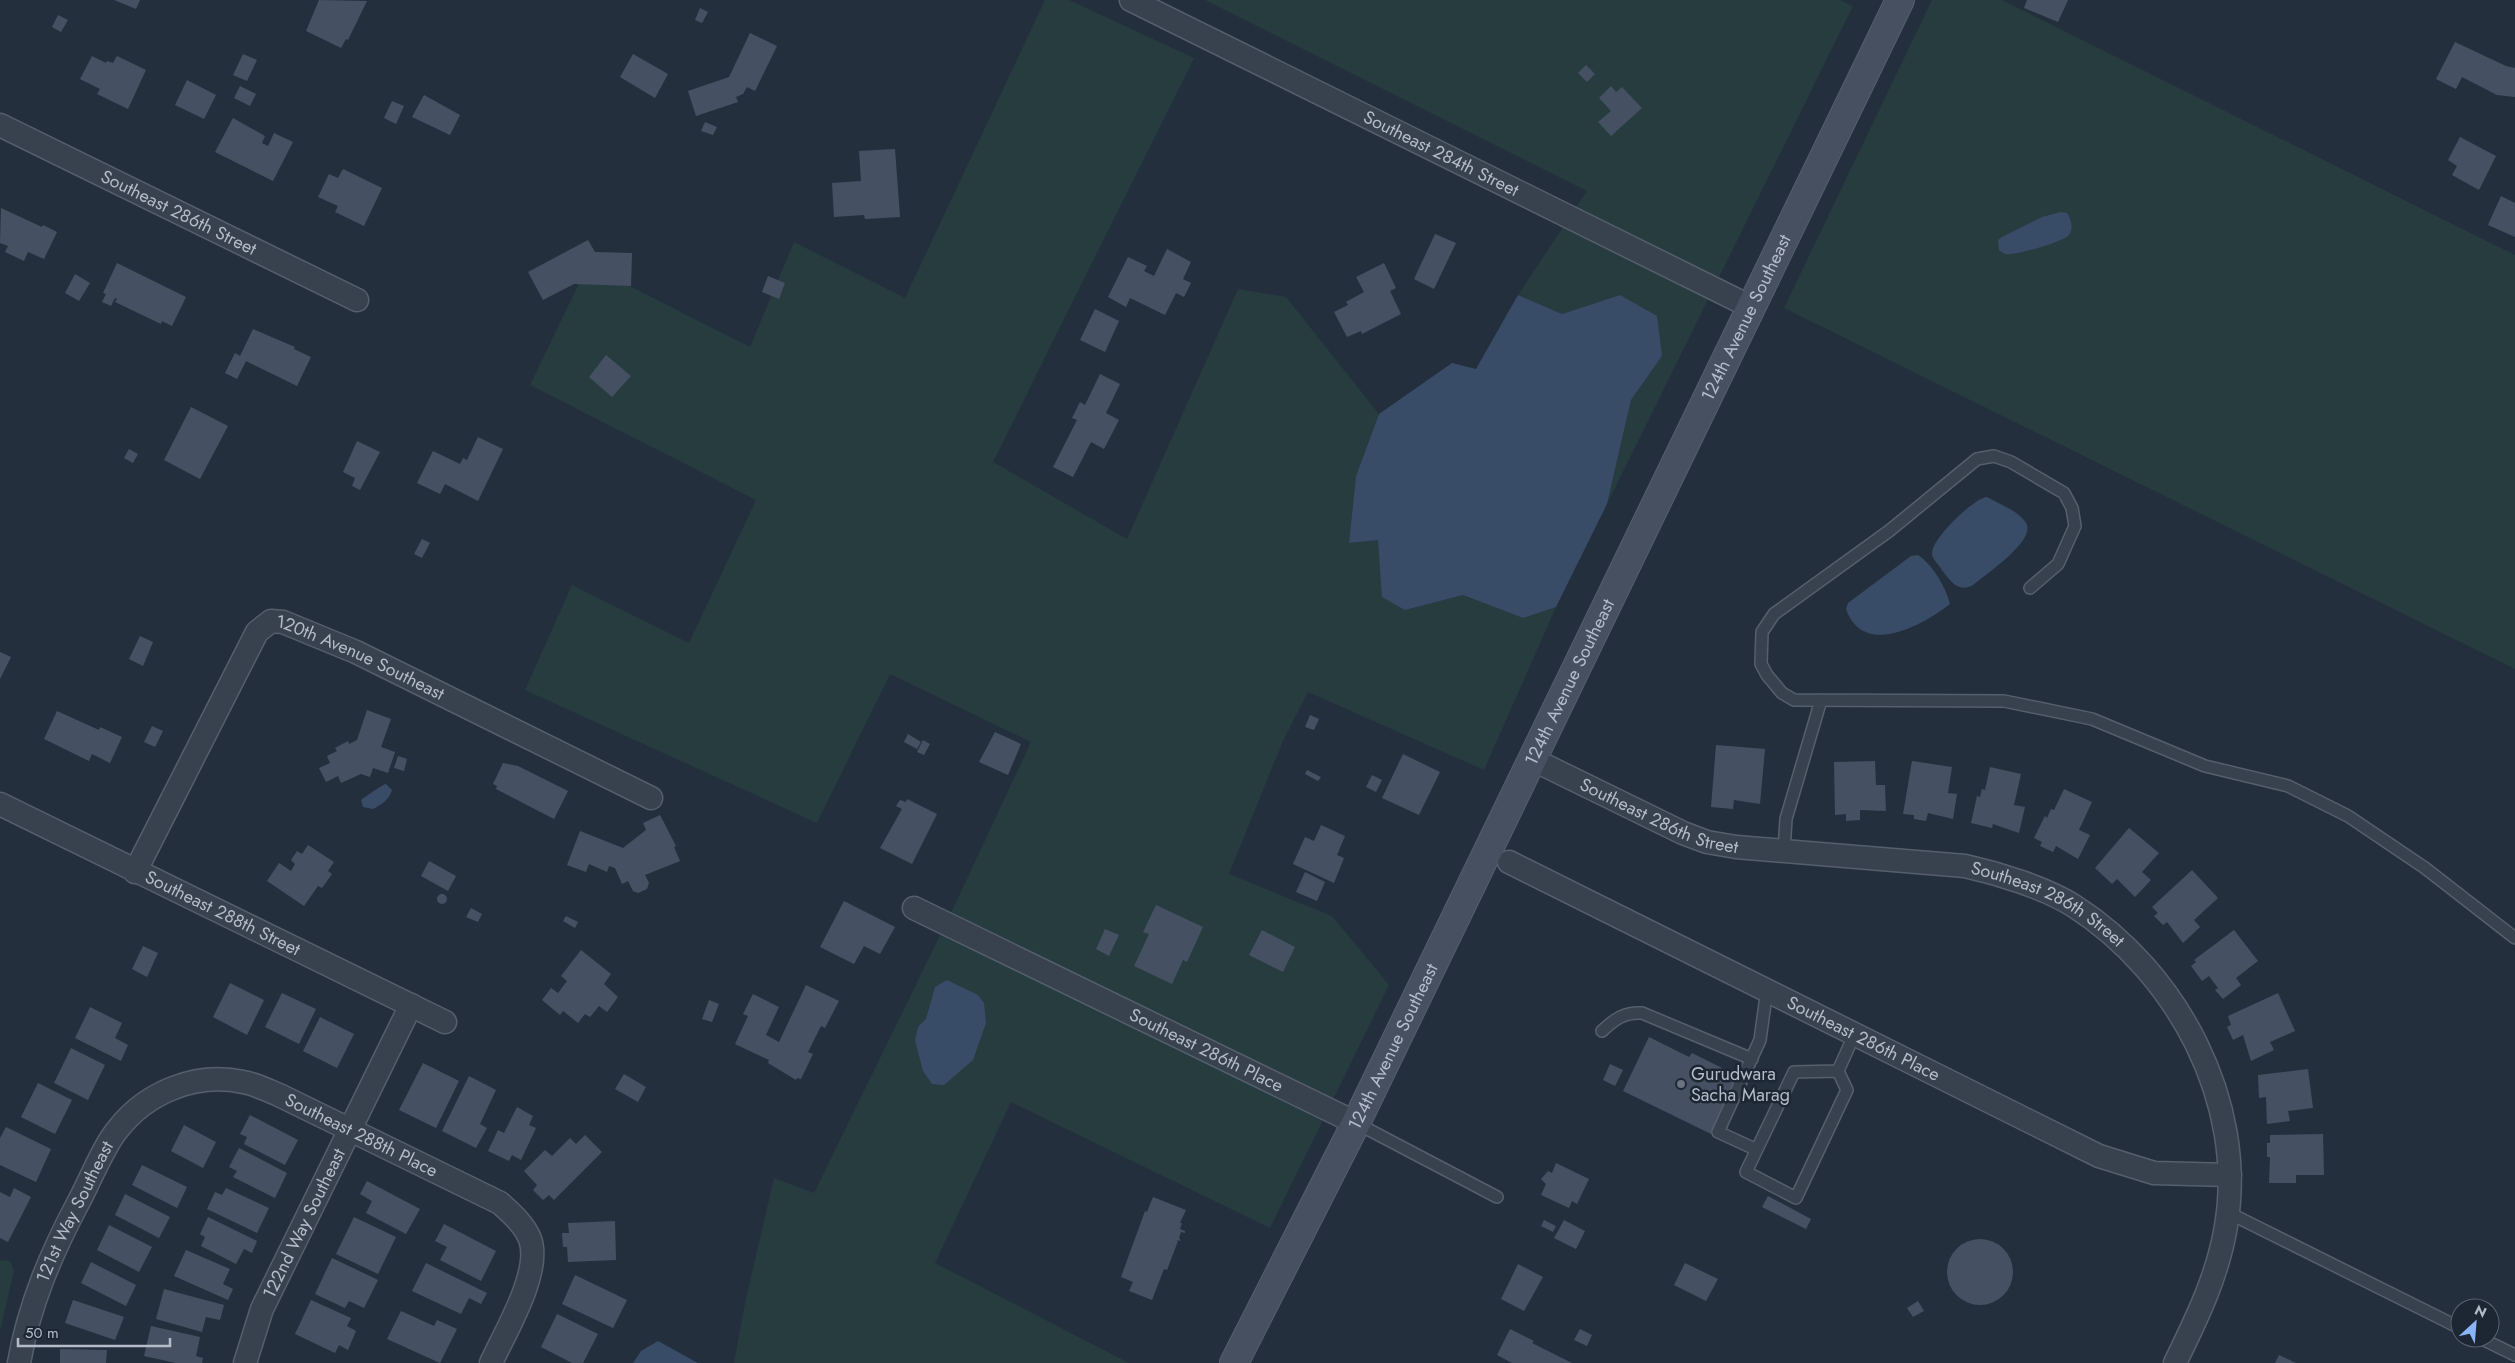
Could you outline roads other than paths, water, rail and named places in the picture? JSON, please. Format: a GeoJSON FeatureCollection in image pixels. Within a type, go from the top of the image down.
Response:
{"type":"FeatureCollection","features":[{"type":"Feature","properties":{"kind":"street","name":"Southeast 284th Street"},"geometry":{"type":"LineString","coordinates":[[1131,0],[1751,308]]}},
{"type":"Feature","properties":{"kind":"street","name":"124th Avenue Southeast"},"geometry":{"type":"LineString","coordinates":[[1234,1363],[1356,1123],[1900,0]]}},
{"type":"Feature","properties":{"kind":"street","name":"Southeast 286th Street"},"geometry":{"type":"LineString","coordinates":[[0,125],[357,300]]}},
{"type":"Feature","properties":{"kind":"street","name":"120th Avenue Southeast"},"geometry":{"type":"LineString","coordinates":[[135,872],[257,632],[271,620],[283,622],[356,652],[652,798]]}},
{"type":"Feature","properties":{"kind":"street","name":"Southeast 286th Street"},"geometry":{"type":"LineString","coordinates":[[1532,759],[1665,824],[1708,842],[1965,866],[2002,874],[2073,905],[2115,937],[2136,958],[2171,1000],[2192,1035],[2222,1107],[2230,1175],[2227,1212],[2219,1262],[2206,1299],[2175,1363]]}},
{"type":"Feature","properties":{"kind":"street","name":"Southeast 288th Street"},"geometry":{"type":"LineString","coordinates":[[0,804],[135,872],[445,1022]]}},
{"type":"Feature","properties":{"kind":"street","name":"Southeast 286th Place"},"geometry":{"type":"LineString","coordinates":[[1509,862],[1767,989],[2098,1156],[2154,1173],[2230,1175]]}},
{"type":"Feature","properties":{"kind":"street","name":"Southeast 286th Place"},"geometry":{"type":"LineString","coordinates":[[914,908],[1356,1123]]}},
{"type":"Feature","properties":{"kind":"street","name":"122nd Way Southeast"},"geometry":{"type":"LineString","coordinates":[[245,1363],[262,1309],[411,1005]]}},
{"type":"Feature","properties":{"kind":"street","name":"Southeast 288th Place"},"geometry":{"type":"LineString","coordinates":[[172,1087],[222,1079],[244,1082],[279,1095],[500,1203],[517,1219],[530,1239],[533,1258],[527,1284],[491,1363]]}},
{"type":"Feature","properties":{"kind":"street","name":"121st Way Southeast"},"geometry":{"type":"LineString","coordinates":[[19,1363],[33,1301],[54,1250],[116,1130],[140,1105],[172,1087]]}},
{"type":"Feature","properties":{"kind":"lane"},"geometry":{"type":"LineString","coordinates":[[2030,588],[2058,564],[2075,526],[2072,508],[2064,493],[2011,462],[1994,456],[1977,459],[1888,531],[1774,614],[1762,632],[1761,664],[1767,676],[1782,692],[1794,700],[2004,701],[2092,719],[2205,766],[2288,786],[2348,816],[2425,868],[2515,938]]}},
{"type":"Feature","properties":{"kind":"lane"},"geometry":{"type":"LineString","coordinates":[[1784,850],[1786,819],[1821,700]]}},
{"type":"Feature","properties":{"kind":"lane"},"geometry":{"type":"LineString","coordinates":[[1755,1149],[1718,1132],[1760,1040],[1767,989]]}},
{"type":"Feature","properties":{"kind":"lane"},"geometry":{"type":"LineString","coordinates":[[1602,1031],[1619,1016],[1631,1012],[1642,1013],[1752,1059]]}},
{"type":"Feature","properties":{"kind":"lane"},"geometry":{"type":"LineString","coordinates":[[1838,1070],[1794,1072],[1755,1149],[1746,1172],[1796,1198],[1847,1090],[1838,1070],[1855,1033]]}},
{"type":"Feature","properties":{"kind":"lane","name":"Southeast 286th Place"},"geometry":{"type":"LineString","coordinates":[[1356,1123],[1497,1197]]}},
{"type":"Feature","properties":{"kind":"lane"},"geometry":{"type":"LineString","coordinates":[[2227,1212],[2450,1323]]}},
{"type":"Feature","properties":{"kind":"lane"},"geometry":{"type":"LineString","coordinates":[[2500,1348],[2515,1355]]}},
{"type":"Feature","properties":{"kind":"water"},"geometry":{"type":"Polygon","coordinates":[[[2061,212],[2067,213],[2071,224],[2071,232],[2065,238],[2049,245],[2018,253],[2006,254],[1999,250],[1998,240],[2002,237],[2042,217],[2061,212]]]}},
{"type":"Feature","properties":{"kind":"water"},"geometry":{"type":"Polygon","coordinates":[[[1518,295],[1562,314],[1620,295],[1657,316],[1662,356],[1631,400],[1607,504],[1556,607],[1523,618],[1463,595],[1405,610],[1382,597],[1378,540],[1349,543],[1356,476],[1379,414],[1452,363],[1476,369],[1518,295]]]}},
{"type":"Feature","properties":{"kind":"water"},"geometry":{"type":"Polygon","coordinates":[[[1987,497],[2019,515],[2026,523],[2027,530],[2024,538],[2008,557],[1973,585],[1962,588],[1950,580],[1932,554],[1938,539],[1954,520],[1973,504],[1987,497]]]}},
{"type":"Feature","properties":{"kind":"water"},"geometry":{"type":"Polygon","coordinates":[[[1918,555],[1938,576],[1950,604],[1924,621],[1894,633],[1879,635],[1865,632],[1854,624],[1846,609],[1848,603],[1911,556],[1918,555]]]}},
{"type":"Feature","properties":{"kind":"water"},"geometry":{"type":"Polygon","coordinates":[[[386,784],[392,790],[387,799],[373,809],[363,807],[361,800],[386,784]]]}},
{"type":"Feature","properties":{"kind":"water"},"geometry":{"type":"Polygon","coordinates":[[[947,980],[978,995],[984,1003],[986,1023],[973,1060],[944,1085],[932,1084],[923,1071],[915,1040],[918,1027],[926,1019],[935,987],[947,980]]]}},
{"type":"Feature","properties":{"kind":"water"},"geometry":{"type":"Polygon","coordinates":[[[658,1341],[698,1363],[633,1363],[641,1351],[658,1341]]]}},
{"type":"Feature","properties":{"kind":"place","name":"Gurudwara Sacha Marag"},"geometry":{"type":"Point","coordinates":[1681,1084]}}]}
